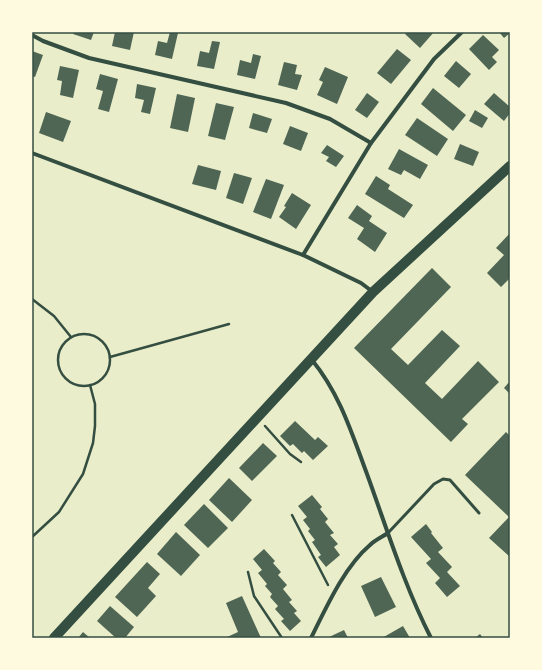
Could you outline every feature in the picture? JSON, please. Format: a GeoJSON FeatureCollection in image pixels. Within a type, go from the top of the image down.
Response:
{"type":"FeatureCollection","features":[{"type":"Feature","properties":{"kind":"main road"},"geometry":{"type":"LineString","coordinates":[[54,638],[373,292],[510,166]]}},
{"type":"Feature","properties":{"kind":"street"},"geometry":{"type":"LineString","coordinates":[[303,255],[371,143],[434,59],[462,32]]}},
{"type":"Feature","properties":{"kind":"street"},"geometry":{"type":"LineString","coordinates":[[32,35],[43,41],[89,58],[286,103],[330,119],[371,143]]}},
{"type":"Feature","properties":{"kind":"street"},"geometry":{"type":"LineString","coordinates":[[32,153],[303,255],[361,283],[373,292]]}},
{"type":"Feature","properties":{"kind":"street"},"geometry":{"type":"LineString","coordinates":[[311,360],[324,375],[345,415],[402,574],[431,638]]}},
{"type":"Feature","properties":{"kind":"street"},"geometry":{"type":"LineString","coordinates":[[311,638],[333,595],[352,565],[369,545],[388,534]]}},
{"type":"Feature","properties":{"kind":"lane"},"geometry":{"type":"LineString","coordinates":[[388,534],[434,484],[443,479],[450,480],[479,513]]}},
{"type":"Feature","properties":{"kind":"path"},"geometry":{"type":"LineString","coordinates":[[32,299],[54,316],[71,337]]}},
{"type":"Feature","properties":{"kind":"path"},"geometry":{"type":"LineString","coordinates":[[110,357],[229,324]]}},
{"type":"Feature","properties":{"kind":"path"},"geometry":{"type":"LineString","coordinates":[[86,334],[99,338],[105,344],[110,357],[109,366],[105,375],[99,381],[90,385],[72,383],[65,377],[60,369],[58,360],[64,343],[71,337],[86,334]]}},
{"type":"Feature","properties":{"kind":"path"},"geometry":{"type":"LineString","coordinates":[[32,537],[59,512],[83,474],[92,443],[95,426],[95,404],[90,385]]}},
{"type":"Feature","properties":{"kind":"path"},"geometry":{"type":"LineString","coordinates":[[270,432],[290,454],[301,462]]}},
{"type":"Feature","properties":{"kind":"path"},"geometry":{"type":"LineString","coordinates":[[292,515],[333,595]]}},
{"type":"Feature","properties":{"kind":"path"},"geometry":{"type":"LineString","coordinates":[[248,572],[254,596],[282,638]]}},
{"type":"Feature","properties":{"kind":"building"},"geometry":{"type":"Polygon","coordinates":[[[74,32],[94,32],[91,40],[73,34],[74,32]]]}},
{"type":"Feature","properties":{"kind":"building"},"geometry":{"type":"Polygon","coordinates":[[[115,32],[134,32],[130,50],[112,46],[115,32]]]}},
{"type":"Feature","properties":{"kind":"building"},"geometry":{"type":"Polygon","coordinates":[[[170,32],[178,33],[172,59],[155,55],[158,41],[167,43],[170,32]]]}},
{"type":"Feature","properties":{"kind":"building"},"geometry":{"type":"Polygon","coordinates":[[[407,32],[434,32],[420,48],[405,34],[407,32]]]}},
{"type":"Feature","properties":{"kind":"building"},"geometry":{"type":"Polygon","coordinates":[[[499,32],[510,32],[510,33],[504,38],[499,32]]]}},
{"type":"Feature","properties":{"kind":"building"},"geometry":{"type":"Polygon","coordinates":[[[483,35],[499,50],[492,57],[497,62],[489,70],[469,49],[483,35]]]}},
{"type":"Feature","properties":{"kind":"building"},"geometry":{"type":"Polygon","coordinates":[[[212,41],[220,42],[214,69],[197,66],[200,51],[209,53],[212,41]]]}},
{"type":"Feature","properties":{"kind":"building"},"geometry":{"type":"Polygon","coordinates":[[[397,49],[411,60],[391,84],[377,73],[397,49]]]}},
{"type":"Feature","properties":{"kind":"building"},"geometry":{"type":"Polygon","coordinates":[[[32,51],[43,55],[35,77],[32,76],[32,51]]]}},
{"type":"Feature","properties":{"kind":"building"},"geometry":{"type":"Polygon","coordinates":[[[253,54],[261,56],[255,79],[237,75],[240,60],[251,63],[253,54]]]}},
{"type":"Feature","properties":{"kind":"building"},"geometry":{"type":"Polygon","coordinates":[[[456,61],[471,74],[459,88],[444,76],[456,61]]]}},
{"type":"Feature","properties":{"kind":"building"},"geometry":{"type":"Polygon","coordinates":[[[284,62],[297,65],[295,74],[302,75],[297,90],[278,85],[284,62]]]}},
{"type":"Feature","properties":{"kind":"building"},"geometry":{"type":"Polygon","coordinates":[[[60,66],[79,70],[73,98],[60,95],[62,81],[57,80],[60,66]]]}},
{"type":"Feature","properties":{"kind":"building"},"geometry":{"type":"Polygon","coordinates":[[[325,67],[348,77],[337,104],[317,95],[323,82],[319,80],[325,67]]]}},
{"type":"Feature","properties":{"kind":"building"},"geometry":{"type":"Polygon","coordinates":[[[100,74],[118,79],[109,112],[98,109],[103,91],[96,89],[100,74]]]}},
{"type":"Feature","properties":{"kind":"building"},"geometry":{"type":"Polygon","coordinates":[[[137,84],[156,88],[150,114],[141,112],[144,100],[135,98],[137,84]]]}},
{"type":"Feature","properties":{"kind":"building"},"geometry":{"type":"Polygon","coordinates":[[[433,88],[466,115],[453,131],[421,104],[433,88]]]}},
{"type":"Feature","properties":{"kind":"building"},"geometry":{"type":"Polygon","coordinates":[[[367,93],[379,102],[367,118],[355,110],[367,93]]]}},
{"type":"Feature","properties":{"kind":"building"},"geometry":{"type":"Polygon","coordinates":[[[494,93],[510,107],[510,113],[504,121],[484,104],[494,93]]]}},
{"type":"Feature","properties":{"kind":"building"},"geometry":{"type":"Polygon","coordinates":[[[177,94],[195,98],[188,132],[170,128],[177,94]]]}},
{"type":"Feature","properties":{"kind":"building"},"geometry":{"type":"Polygon","coordinates":[[[216,103],[234,107],[225,140],[208,136],[216,103]]]}},
{"type":"Feature","properties":{"kind":"building"},"geometry":{"type":"Polygon","coordinates":[[[475,110],[488,118],[482,128],[469,121],[475,110]]]}},
{"type":"Feature","properties":{"kind":"building"},"geometry":{"type":"Polygon","coordinates":[[[46,112],[71,121],[63,142],[39,133],[46,112]]]}},
{"type":"Feature","properties":{"kind":"building"},"geometry":{"type":"Polygon","coordinates":[[[253,113],[272,119],[267,133],[249,128],[253,113]]]}},
{"type":"Feature","properties":{"kind":"building"},"geometry":{"type":"Polygon","coordinates":[[[417,118],[448,139],[437,156],[405,135],[417,118]]]}},
{"type":"Feature","properties":{"kind":"building"},"geometry":{"type":"Polygon","coordinates":[[[290,126],[308,133],[301,151],[283,144],[290,126]]]}},
{"type":"Feature","properties":{"kind":"building"},"geometry":{"type":"Polygon","coordinates":[[[460,144],[479,152],[473,166],[454,159],[460,144]]]}},
{"type":"Feature","properties":{"kind":"building"},"geometry":{"type":"Polygon","coordinates":[[[327,145],[344,156],[336,167],[326,161],[329,157],[321,153],[327,145]]]}},
{"type":"Feature","properties":{"kind":"building"},"geometry":{"type":"Polygon","coordinates":[[[399,149],[428,165],[420,179],[404,170],[401,175],[388,169],[399,149]]]}},
{"type":"Feature","properties":{"kind":"building"},"geometry":{"type":"Polygon","coordinates":[[[198,165],[221,171],[216,190],[192,184],[198,165]]]}},
{"type":"Feature","properties":{"kind":"building"},"geometry":{"type":"Polygon","coordinates":[[[234,173],[252,178],[243,204],[226,198],[234,173]]]}},
{"type":"Feature","properties":{"kind":"building"},"geometry":{"type":"Polygon","coordinates":[[[376,176],[390,185],[388,189],[413,205],[404,218],[365,194],[376,176]]]}},
{"type":"Feature","properties":{"kind":"building"},"geometry":{"type":"Polygon","coordinates":[[[266,179],[284,185],[271,219],[253,212],[266,179]]]}},
{"type":"Feature","properties":{"kind":"building"},"geometry":{"type":"Polygon","coordinates":[[[292,193],[311,205],[296,229],[279,217],[286,207],[284,206],[292,193]]]}},
{"type":"Feature","properties":{"kind":"building"},"geometry":{"type":"Polygon","coordinates":[[[357,205],[372,216],[369,221],[387,233],[375,252],[357,239],[364,228],[348,218],[357,205]]]}},
{"type":"Feature","properties":{"kind":"building"},"geometry":{"type":"Polygon","coordinates":[[[510,233],[510,278],[501,287],[487,273],[504,255],[496,248],[510,233]]]}},
{"type":"Feature","properties":{"kind":"building"},"geometry":{"type":"Polygon","coordinates":[[[432,268],[451,287],[391,349],[408,365],[442,330],[460,346],[425,383],[442,399],[478,361],[499,382],[462,419],[468,424],[451,442],[354,348],[432,268]]]}},
{"type":"Feature","properties":{"kind":"building"},"geometry":{"type":"Polygon","coordinates":[[[510,381],[510,394],[504,388],[510,381]]]}},
{"type":"Feature","properties":{"kind":"building"},"geometry":{"type":"Polygon","coordinates":[[[295,421],[315,440],[318,437],[328,446],[313,460],[304,451],[302,453],[293,444],[290,446],[280,436],[295,421]]]}},
{"type":"Feature","properties":{"kind":"building"},"geometry":{"type":"Polygon","coordinates":[[[506,432],[510,436],[510,557],[489,538],[509,517],[465,475],[506,432]]]}},
{"type":"Feature","properties":{"kind":"building"},"geometry":{"type":"Polygon","coordinates":[[[263,443],[277,456],[252,481],[239,468],[263,443]]]}},
{"type":"Feature","properties":{"kind":"building"},"geometry":{"type":"Polygon","coordinates":[[[229,478],[252,500],[232,522],[209,500],[229,478]]]}},
{"type":"Feature","properties":{"kind":"building"},"geometry":{"type":"Polygon","coordinates":[[[312,495],[322,507],[320,509],[328,519],[325,522],[334,533],[330,535],[338,544],[334,547],[340,555],[326,567],[318,557],[321,555],[312,542],[315,540],[308,531],[310,529],[303,520],[307,517],[298,506],[312,495]]]}},
{"type":"Feature","properties":{"kind":"building"},"geometry":{"type":"Polygon","coordinates":[[[204,504],[228,528],[208,548],[184,525],[204,504]]]}},
{"type":"Feature","properties":{"kind":"building"},"geometry":{"type":"Polygon","coordinates":[[[426,524],[443,548],[438,552],[452,567],[447,572],[460,586],[447,597],[435,583],[440,578],[426,563],[431,559],[411,537],[426,524]]]}},
{"type":"Feature","properties":{"kind":"building"},"geometry":{"type":"Polygon","coordinates":[[[176,532],[200,555],[181,576],[157,554],[176,532]]]}},
{"type":"Feature","properties":{"kind":"building"},"geometry":{"type":"Polygon","coordinates":[[[264,549],[275,561],[273,563],[281,572],[278,575],[287,585],[283,589],[292,600],[289,602],[297,611],[294,613],[301,621],[290,631],[281,621],[284,619],[275,609],[278,606],[270,597],[272,594],[265,586],[267,584],[258,573],[262,570],[253,559],[264,549]]]}},
{"type":"Feature","properties":{"kind":"building"},"geometry":{"type":"Polygon","coordinates":[[[147,562],[160,574],[148,588],[156,596],[137,617],[115,597],[147,562]]]}},
{"type":"Feature","properties":{"kind":"building"},"geometry":{"type":"Polygon","coordinates":[[[381,577],[396,607],[375,617],[361,586],[381,577]]]}},
{"type":"Feature","properties":{"kind":"building"},"geometry":{"type":"Polygon","coordinates":[[[242,596],[261,638],[225,638],[238,632],[226,603],[242,596]]]}},
{"type":"Feature","properties":{"kind":"building"},"geometry":{"type":"Polygon","coordinates":[[[110,606],[134,627],[125,638],[116,638],[97,621],[110,606]]]}},
{"type":"Feature","properties":{"kind":"building"},"geometry":{"type":"Polygon","coordinates":[[[403,626],[410,638],[382,638],[403,626]]]}},
{"type":"Feature","properties":{"kind":"building"},"geometry":{"type":"Polygon","coordinates":[[[344,630],[348,638],[327,638],[344,630]]]}},
{"type":"Feature","properties":{"kind":"building"},"geometry":{"type":"Polygon","coordinates":[[[83,632],[90,638],[78,638],[83,632]]]}},
{"type":"Feature","properties":{"kind":"building"},"geometry":{"type":"Polygon","coordinates":[[[480,634],[483,638],[475,638],[480,634]]]}}]}
